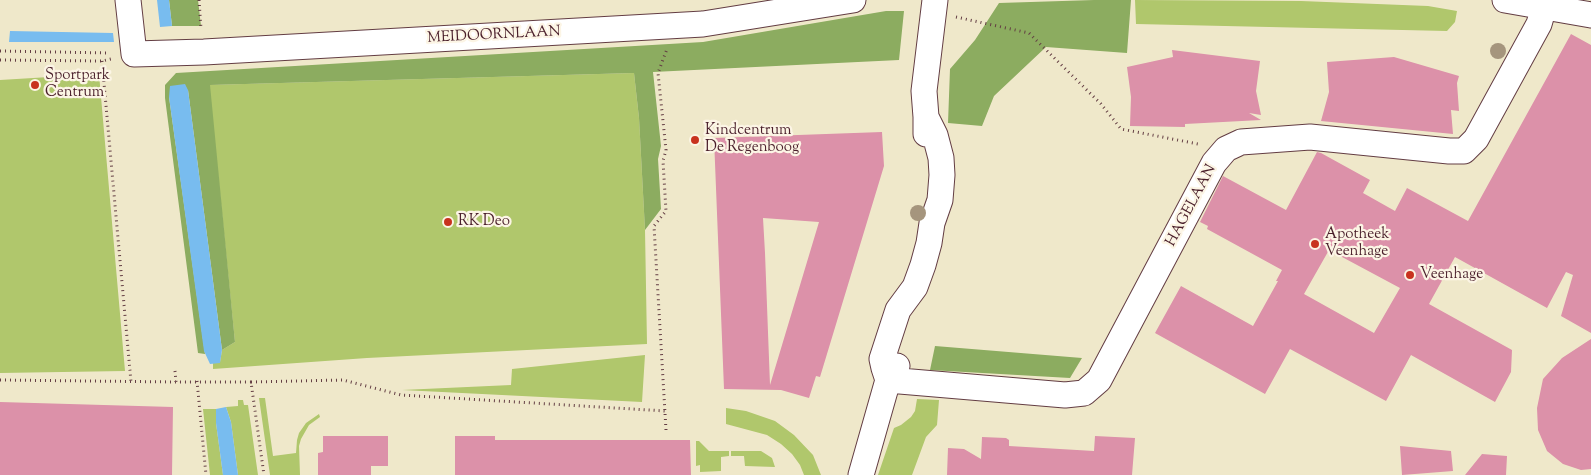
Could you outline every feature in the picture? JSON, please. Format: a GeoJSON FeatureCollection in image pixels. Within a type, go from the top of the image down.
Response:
{"type":"FeatureCollection","features":[{"type":"Feature","properties":{"kind":"street"},"geometry":{"type":"LineString","coordinates":[[128,0],[134,54]]}},
{"type":"Feature","properties":{"kind":"street","name":"MEIDOORNLAAN"},"geometry":{"type":"LineString","coordinates":[[134,54],[204,52],[703,24],[852,0]]}},
{"type":"Feature","properties":{"kind":"street"},"geometry":{"type":"LineString","coordinates":[[1505,0],[1545,3],[1591,15]]}},
{"type":"Feature","properties":{"kind":"street","name":"HAGELAAN"},"geometry":{"type":"LineString","coordinates":[[888,380],[1065,395],[1084,393],[1099,380],[1214,164],[1226,150],[1241,142],[1310,137],[1464,151],[1476,139],[1539,24],[1545,3]]}},
{"type":"Feature","properties":{"kind":"street"},"geometry":{"type":"LineString","coordinates":[[861,475],[888,380],[897,366],[916,304],[915,287],[940,200],[941,158],[935,135],[926,117],[924,91],[935,6]]}},
{"type":"Feature","properties":{"kind":"path"},"geometry":{"type":"LineString","coordinates":[[935,6],[1029,33],[1101,104],[1121,129],[1226,150]]}},
{"type":"Feature","properties":{"kind":"path"},"geometry":{"type":"LineString","coordinates":[[666,430],[654,226],[666,211],[663,161],[666,150],[658,73],[671,40],[672,26]]}},
{"type":"Feature","properties":{"kind":"path"},"geometry":{"type":"LineString","coordinates":[[0,51],[134,54]]}},
{"type":"Feature","properties":{"kind":"path"},"geometry":{"type":"LineString","coordinates":[[0,60],[102,61],[134,54]]}},
{"type":"Feature","properties":{"kind":"path"},"geometry":{"type":"LineString","coordinates":[[102,61],[131,382]]}},
{"type":"Feature","properties":{"kind":"path"},"geometry":{"type":"LineString","coordinates":[[175,371],[176,382]]}},
{"type":"Feature","properties":{"kind":"path"},"geometry":{"type":"LineString","coordinates":[[0,380],[251,382],[343,380],[401,395],[666,411]]}},
{"type":"Feature","properties":{"kind":"path"},"geometry":{"type":"LineString","coordinates":[[197,381],[206,475]]}},
{"type":"Feature","properties":{"kind":"path"},"geometry":{"type":"LineString","coordinates":[[251,382],[264,475]]}},
{"type":"Feature","properties":{"kind":"green space"},"geometry":{"type":"Polygon","coordinates":[[[169,0],[198,0],[201,26],[172,26],[169,0]]]}},
{"type":"Feature","properties":{"kind":"green space"},"geometry":{"type":"Polygon","coordinates":[[[1131,0],[1127,53],[1046,47],[994,96],[982,126],[948,123],[950,69],[975,40],[999,3],[1131,0]]]}},
{"type":"Feature","properties":{"kind":"green space"},"geometry":{"type":"Polygon","coordinates":[[[1135,0],[1301,1],[1428,6],[1457,11],[1455,22],[1447,31],[1136,24],[1135,0]]]}},
{"type":"Feature","properties":{"kind":"green space"},"geometry":{"type":"Polygon","coordinates":[[[886,11],[904,11],[899,60],[653,72],[661,146],[658,159],[661,209],[645,230],[639,118],[634,73],[210,85],[235,342],[222,350],[188,90],[169,97],[205,354],[198,353],[165,98],[165,85],[176,73],[703,42],[886,11]]]}},
{"type":"Feature","properties":{"kind":"green space","name":"RK Deo"},"geometry":{"type":"Polygon","coordinates":[[[634,73],[639,118],[645,230],[647,344],[367,358],[213,369],[213,363],[220,362],[222,350],[235,342],[209,85],[634,73]]]}},
{"type":"Feature","properties":{"kind":"green space"},"geometry":{"type":"Polygon","coordinates":[[[99,74],[125,371],[0,373],[0,80],[99,74]]]}},
{"type":"Feature","properties":{"kind":"green space"},"geometry":{"type":"Polygon","coordinates":[[[935,346],[1082,358],[1070,378],[930,370],[935,346]]]}},
{"type":"Feature","properties":{"kind":"green space"},"geometry":{"type":"Polygon","coordinates":[[[645,355],[642,402],[402,390],[511,385],[512,369],[645,355]]]}},
{"type":"Feature","properties":{"kind":"green space"},"geometry":{"type":"Polygon","coordinates":[[[259,398],[265,398],[273,456],[296,453],[299,433],[306,423],[319,414],[320,417],[309,425],[301,439],[299,446],[300,475],[270,475],[259,398]]]}},
{"type":"Feature","properties":{"kind":"green space"},"geometry":{"type":"Polygon","coordinates":[[[917,399],[939,400],[937,425],[926,437],[912,475],[878,475],[894,428],[911,417],[915,411],[917,399]]]}},
{"type":"Feature","properties":{"kind":"green space"},"geometry":{"type":"Polygon","coordinates":[[[238,400],[243,400],[244,405],[248,405],[258,475],[238,475],[231,422],[226,407],[238,406],[238,400]]]}},
{"type":"Feature","properties":{"kind":"green space"},"geometry":{"type":"Polygon","coordinates":[[[726,408],[746,411],[775,421],[794,435],[813,455],[821,475],[804,475],[792,454],[767,435],[726,424],[726,408]]]}},
{"type":"Feature","properties":{"kind":"green space"},"geometry":{"type":"Polygon","coordinates":[[[203,409],[216,409],[223,475],[210,475],[203,409]]]}},
{"type":"Feature","properties":{"kind":"green space"},"geometry":{"type":"Polygon","coordinates":[[[696,441],[699,441],[709,451],[729,451],[729,456],[721,457],[721,471],[700,472],[700,465],[696,466],[696,441]]]}},
{"type":"Feature","properties":{"kind":"green space"},"geometry":{"type":"Polygon","coordinates":[[[731,451],[761,451],[772,458],[775,467],[745,466],[744,456],[731,456],[731,451]]]}},
{"type":"Feature","properties":{"kind":"water"},"geometry":{"type":"Polygon","coordinates":[[[157,0],[169,0],[172,26],[160,27],[157,0]]]}},
{"type":"Feature","properties":{"kind":"water"},"geometry":{"type":"Polygon","coordinates":[[[10,31],[113,33],[114,42],[9,42],[10,31]]]}},
{"type":"Feature","properties":{"kind":"water"},"geometry":{"type":"Polygon","coordinates":[[[185,84],[188,90],[222,350],[220,363],[210,364],[204,351],[169,97],[170,86],[185,84]]]}},
{"type":"Feature","properties":{"kind":"water"},"geometry":{"type":"Polygon","coordinates":[[[226,407],[231,422],[238,475],[223,475],[216,409],[226,407]]]}},
{"type":"Feature","properties":{"kind":"building"},"geometry":{"type":"Polygon","coordinates":[[[1571,34],[1591,45],[1591,333],[1561,316],[1573,275],[1566,272],[1547,308],[1455,257],[1429,304],[1512,350],[1511,372],[1495,402],[1411,355],[1386,401],[1290,349],[1265,394],[1155,333],[1181,286],[1253,326],[1278,281],[1276,281],[1282,270],[1207,229],[1208,226],[1200,222],[1223,176],[1286,210],[1317,152],[1370,180],[1363,193],[1395,211],[1407,188],[1468,221],[1571,34]],[[1329,250],[1304,294],[1374,333],[1400,288],[1329,250]]]}},
{"type":"Feature","properties":{"kind":"building"},"geometry":{"type":"Polygon","coordinates":[[[1172,50],[1260,61],[1256,91],[1261,115],[1249,113],[1261,120],[1185,124],[1185,127],[1130,126],[1131,97],[1127,67],[1173,57],[1172,50]]]}},
{"type":"Feature","properties":{"kind":"building"},"geometry":{"type":"Polygon","coordinates":[[[1394,57],[1459,76],[1457,83],[1459,111],[1451,110],[1453,134],[1321,121],[1329,92],[1327,62],[1394,57]]]}},
{"type":"Feature","properties":{"kind":"building"},"geometry":{"type":"Polygon","coordinates":[[[882,132],[884,166],[820,377],[816,376],[809,398],[781,390],[724,389],[714,138],[882,132]],[[763,218],[770,385],[819,222],[763,218]]]}},
{"type":"Feature","properties":{"kind":"building"},"geometry":{"type":"Polygon","coordinates":[[[1591,339],[1591,469],[1581,470],[1563,464],[1547,451],[1538,430],[1537,408],[1543,379],[1562,358],[1591,339]]]}},
{"type":"Feature","properties":{"kind":"building"},"geometry":{"type":"Polygon","coordinates":[[[0,402],[173,407],[172,475],[0,475],[0,402]]]}},
{"type":"Feature","properties":{"kind":"building"},"geometry":{"type":"Polygon","coordinates":[[[323,436],[388,436],[388,466],[371,466],[371,475],[318,475],[318,453],[323,452],[323,436]]]}},
{"type":"Feature","properties":{"kind":"building"},"geometry":{"type":"Polygon","coordinates":[[[455,436],[495,436],[495,440],[690,440],[691,475],[455,475],[455,436]]]}},
{"type":"Feature","properties":{"kind":"building"},"geometry":{"type":"Polygon","coordinates":[[[1095,436],[1135,438],[1132,475],[947,475],[948,448],[964,449],[981,459],[982,437],[1006,438],[1009,440],[1009,446],[1094,451],[1095,436]]]}},
{"type":"Feature","properties":{"kind":"building"},"geometry":{"type":"Polygon","coordinates":[[[1400,446],[1451,451],[1453,471],[1402,475],[1400,446]]]}},
{"type":"Feature","properties":{"kind":"building"},"geometry":{"type":"Polygon","coordinates":[[[1482,454],[1507,456],[1506,475],[1465,475],[1482,454]]]}},
{"type":"Feature","properties":{"kind":"place","name":"Sportpark Centrum"},"geometry":{"type":"Point","coordinates":[35,85]}},
{"type":"Feature","properties":{"kind":"place","name":"Kindcentrum De Regenboog"},"geometry":{"type":"Point","coordinates":[695,140]}},
{"type":"Feature","properties":{"kind":"place","name":"RK Deo"},"geometry":{"type":"Point","coordinates":[448,222]}},
{"type":"Feature","properties":{"kind":"place","name":"Apotheek Veenhage"},"geometry":{"type":"Point","coordinates":[1315,244]}},
{"type":"Feature","properties":{"kind":"place","name":"Veenhage"},"geometry":{"type":"Point","coordinates":[1410,275]}}]}
